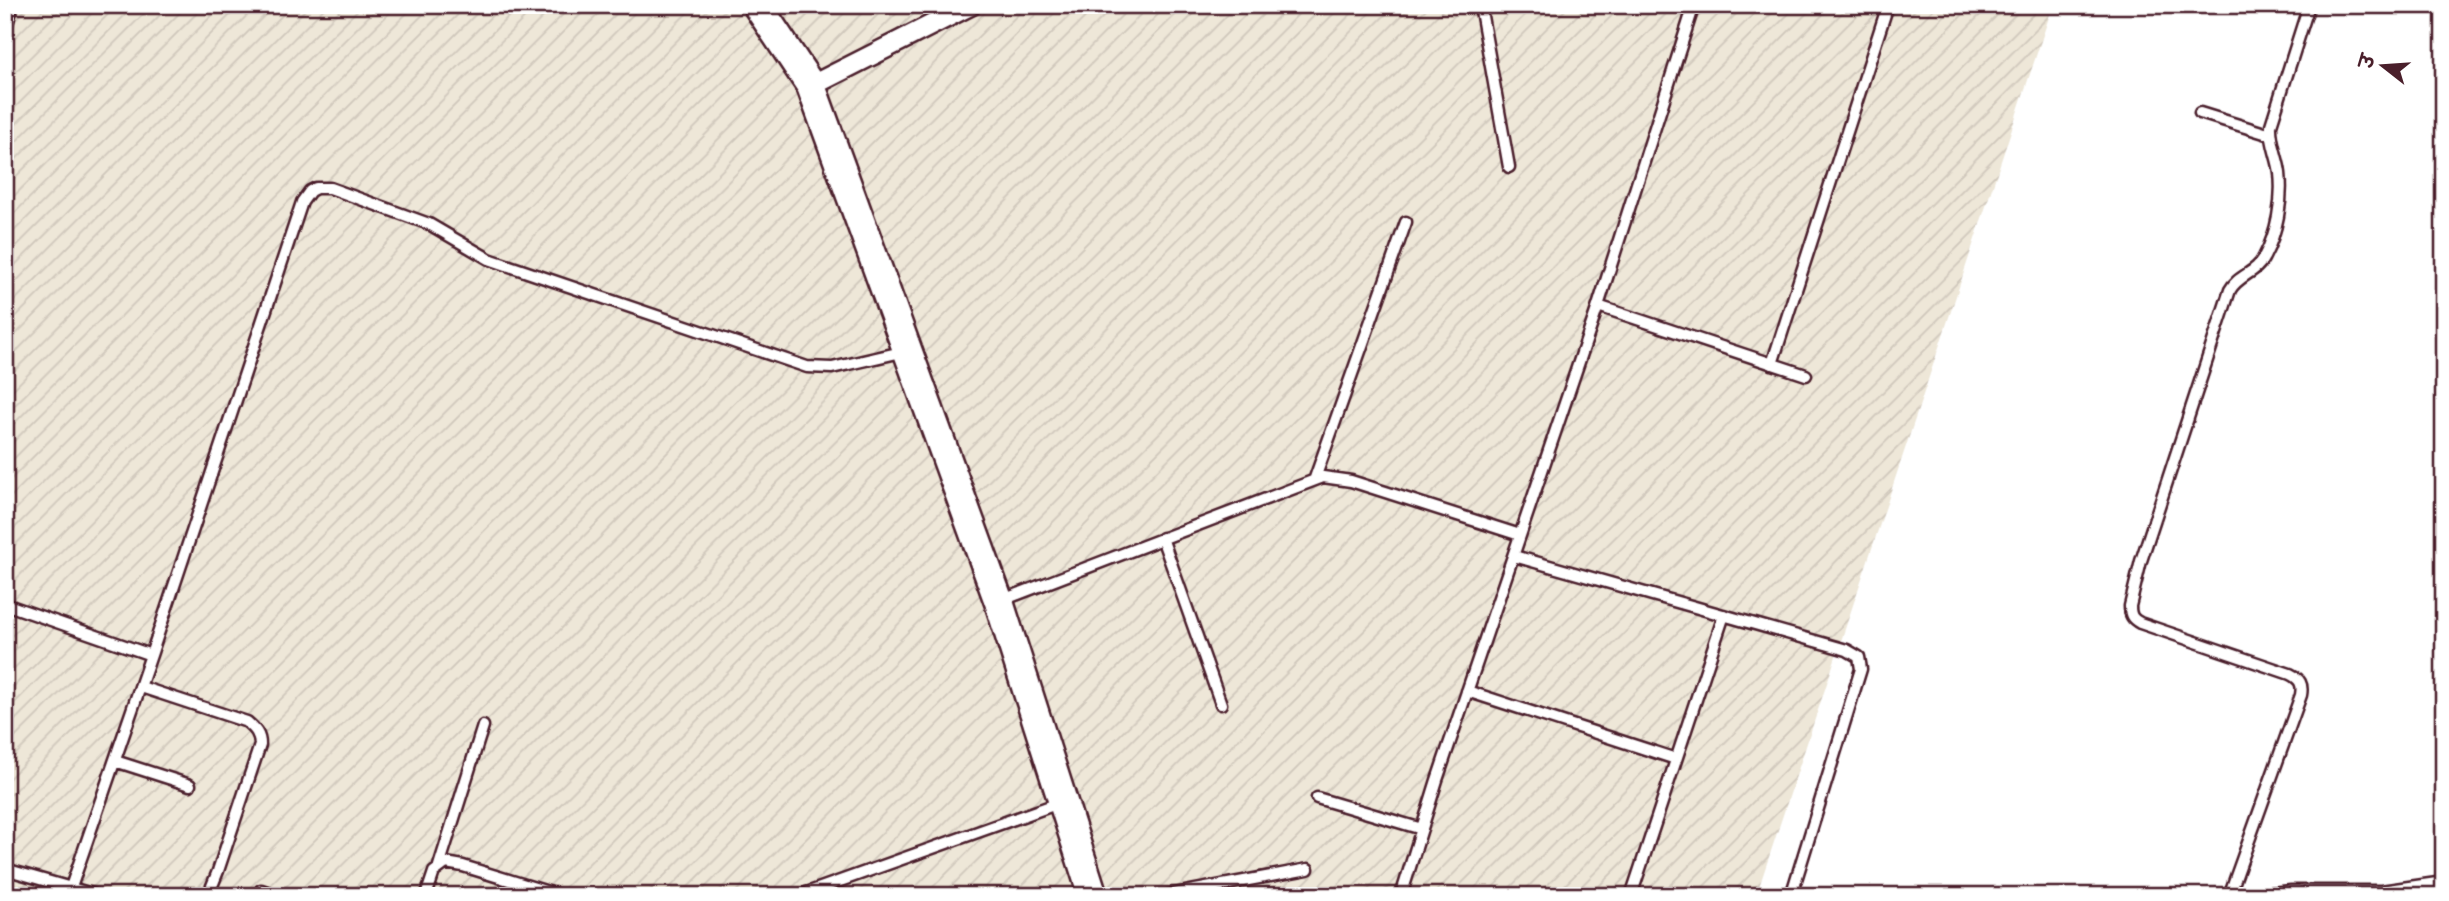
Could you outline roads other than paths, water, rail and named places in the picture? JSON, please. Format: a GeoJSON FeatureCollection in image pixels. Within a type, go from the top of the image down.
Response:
{"type":"FeatureCollection","features":[{"type":"Feature","properties":{"kind":"street"},"geometry":{"type":"LineString","coordinates":[[757,5],[811,86],[999,602],[1093,896]]}},
{"type":"Feature","properties":{"kind":"street"},"geometry":{"type":"LineString","coordinates":[[811,86],[971,5]]}},
{"type":"Feature","properties":{"kind":"lane"},"geometry":{"type":"LineString","coordinates":[[5,30],[13,5]]}},
{"type":"Feature","properties":{"kind":"lane"},"geometry":{"type":"LineString","coordinates":[[1480,5],[1509,167]]}},
{"type":"Feature","properties":{"kind":"lane"},"geometry":{"type":"LineString","coordinates":[[1401,896],[1467,691],[1598,306],[1694,5]]}},
{"type":"Feature","properties":{"kind":"lane"},"geometry":{"type":"LineString","coordinates":[[1772,364],[1888,5]]}},
{"type":"Feature","properties":{"kind":"lane"},"geometry":{"type":"LineString","coordinates":[[2229,896],[2301,695],[2302,684],[2290,674],[2140,623],[2130,614],[2130,606],[2141,561],[2230,290],[2242,276],[2260,265],[2270,244],[2280,194],[2280,173],[2271,135],[2278,100],[2309,5]]}},
{"type":"Feature","properties":{"kind":"lane"},"geometry":{"type":"LineString","coordinates":[[2200,113],[2271,135]]}},
{"type":"Feature","properties":{"kind":"lane"},"geometry":{"type":"LineString","coordinates":[[69,892],[141,687],[302,202],[310,191],[330,188],[429,224],[489,259],[807,367],[832,368],[907,351]]}},
{"type":"Feature","properties":{"kind":"lane"},"geometry":{"type":"LineString","coordinates":[[1315,478],[1406,222]]}},
{"type":"Feature","properties":{"kind":"lane"},"geometry":{"type":"LineString","coordinates":[[1598,306],[1806,375]]}},
{"type":"Feature","properties":{"kind":"lane"},"geometry":{"type":"LineString","coordinates":[[999,602],[1315,478],[1331,477],[1351,481],[1520,536]]}},
{"type":"Feature","properties":{"kind":"lane"},"geometry":{"type":"LineString","coordinates":[[1162,538],[1221,704]]}},
{"type":"Feature","properties":{"kind":"lane"},"geometry":{"type":"LineString","coordinates":[[1514,556],[1847,650],[1859,657],[1861,663],[1791,896]]}},
{"type":"Feature","properties":{"kind":"lane"},"geometry":{"type":"LineString","coordinates":[[5,604],[151,655]]}},
{"type":"Feature","properties":{"kind":"lane"},"geometry":{"type":"LineString","coordinates":[[1631,896],[1724,615]]}},
{"type":"Feature","properties":{"kind":"lane"},"geometry":{"type":"LineString","coordinates":[[141,687],[247,722],[256,729],[260,738],[260,745],[208,896]]}},
{"type":"Feature","properties":{"kind":"lane"},"geometry":{"type":"LineString","coordinates":[[1467,691],[1676,759]]}},
{"type":"Feature","properties":{"kind":"lane"},"geometry":{"type":"LineString","coordinates":[[426,896],[434,872],[439,866],[483,726]]}},
{"type":"Feature","properties":{"kind":"lane"},"geometry":{"type":"LineString","coordinates":[[115,761],[190,785]]}},
{"type":"Feature","properties":{"kind":"lane"},"geometry":{"type":"LineString","coordinates":[[1317,798],[1422,829]]}},
{"type":"Feature","properties":{"kind":"lane"},"geometry":{"type":"LineString","coordinates":[[798,896],[1063,801]]}},
{"type":"Feature","properties":{"kind":"lane"},"geometry":{"type":"LineString","coordinates":[[439,866],[454,864],[557,895]]}},
{"type":"Feature","properties":{"kind":"lane"},"geometry":{"type":"LineString","coordinates":[[5,869],[69,892],[99,896]]}},
{"type":"Feature","properties":{"kind":"lane"},"geometry":{"type":"LineString","coordinates":[[1163,896],[1308,869]]}},
{"type":"Feature","properties":{"kind":"lane"},"geometry":{"type":"LineString","coordinates":[[2242,896],[2291,891],[2381,891],[2444,882]]}},
{"type":"Feature","properties":{"kind":"lane"},"geometry":{"type":"LineString","coordinates":[[261,890],[281,896]]}}]}
